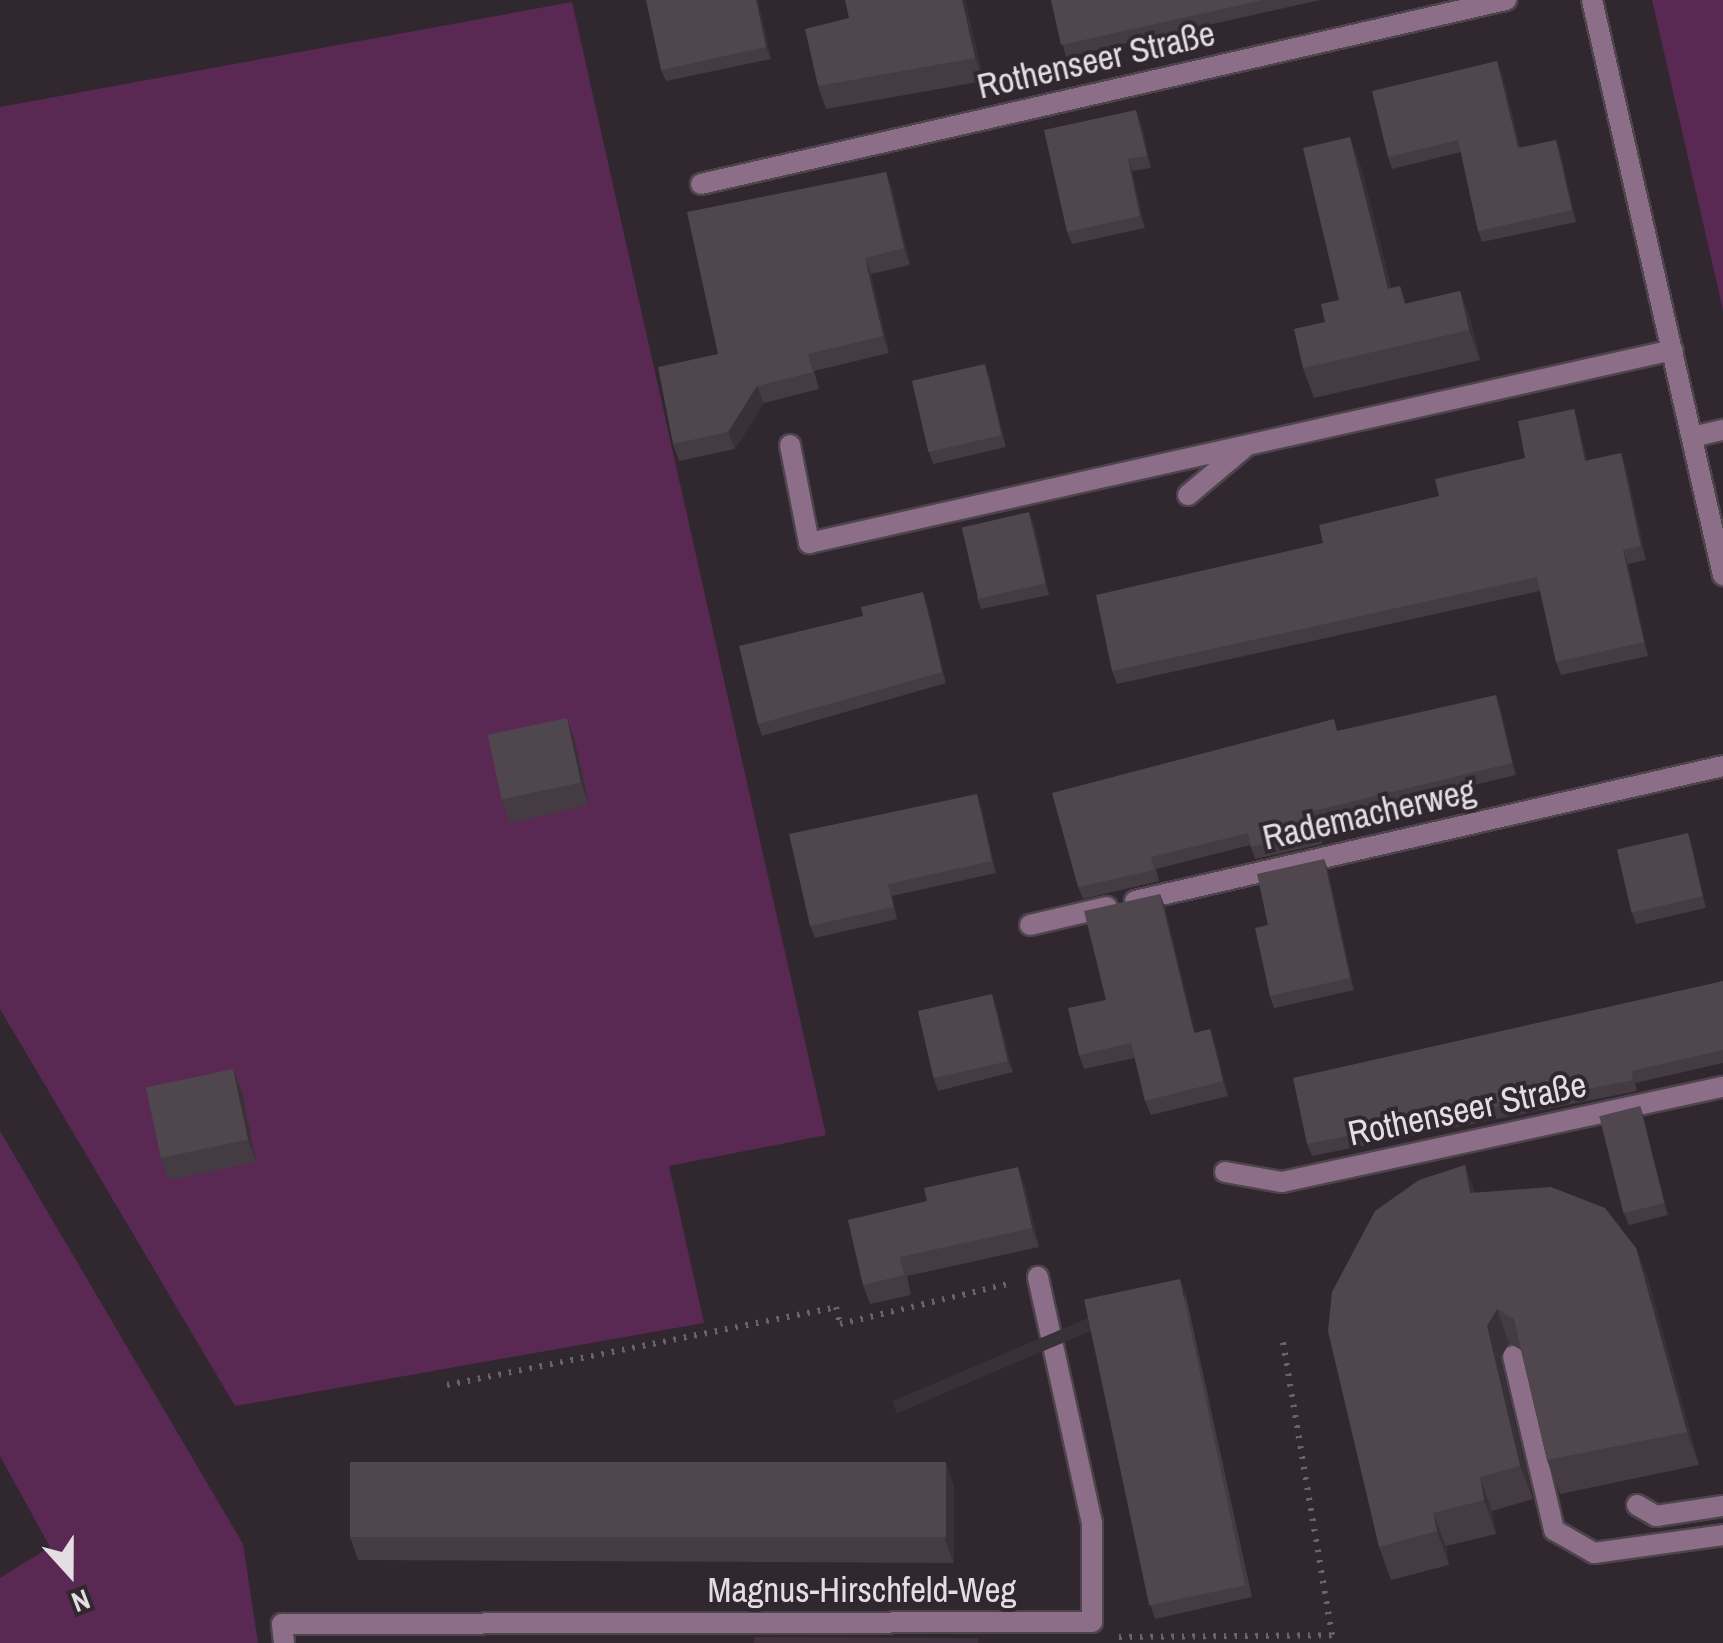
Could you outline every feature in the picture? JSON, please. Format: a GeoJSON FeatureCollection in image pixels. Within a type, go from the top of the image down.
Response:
{"type":"FeatureCollection","features":[{"type":"Feature","properties":{"kind":"street","name":"Rothenseer Straße"},"geometry":{"type":"LineString","coordinates":[[701,184],[1506,0]]}},
{"type":"Feature","properties":{"kind":"street"},"geometry":{"type":"LineString","coordinates":[[1592,0],[1723,575]]}},
{"type":"Feature","properties":{"kind":"street"},"geometry":{"type":"LineString","coordinates":[[790,446],[809,543],[1673,350]]}},
{"type":"Feature","properties":{"kind":"street"},"geometry":{"type":"LineString","coordinates":[[1692,437],[1723,430]]}},
{"type":"Feature","properties":{"kind":"street"},"geometry":{"type":"LineString","coordinates":[[1188,495],[1249,443]]}},
{"type":"Feature","properties":{"kind":"street","name":"Rademacherweg"},"geometry":{"type":"LineString","coordinates":[[1030,925],[1723,766]]}},
{"type":"Feature","properties":{"kind":"street","name":"Rothenseer Straße"},"geometry":{"type":"LineString","coordinates":[[1225,1172],[1282,1182],[1723,1087]]}},
{"type":"Feature","properties":{"kind":"street"},"geometry":{"type":"LineString","coordinates":[[1038,1277],[1092,1523],[1092,1622]]}},
{"type":"Feature","properties":{"kind":"street"},"geometry":{"type":"LineString","coordinates":[[1514,1356],[1554,1530],[1594,1553],[1723,1535]]}},
{"type":"Feature","properties":{"kind":"street"},"geometry":{"type":"LineString","coordinates":[[1637,1505],[1656,1516],[1723,1506]]}},
{"type":"Feature","properties":{"kind":"street","name":"Magnus-Hirschfeld-Weg"},"geometry":{"type":"LineString","coordinates":[[282,1633],[1092,1622]]}},
{"type":"Feature","properties":{"kind":"path"},"geometry":{"type":"LineString","coordinates":[[448,1385],[836,1307],[840,1324],[1038,1277]]}},
{"type":"Feature","properties":{"kind":"path"},"geometry":{"type":"LineString","coordinates":[[1092,1622],[1117,1637],[1332,1635],[1282,1335]]}},
{"type":"Feature","properties":{"kind":"shaded area"},"geometry":{"type":"Polygon","coordinates":[[[1652,0],[1723,0],[1723,310],[1652,0]]]}},
{"type":"Feature","properties":{"kind":"shaded area"},"geometry":{"type":"Polygon","coordinates":[[[572,2],[826,1135],[669,1166],[704,1323],[235,1406],[0,1009],[0,107],[572,2]]]}},
{"type":"Feature","properties":{"kind":"shaded area"},"geometry":{"type":"Polygon","coordinates":[[[0,1131],[243,1544],[258,1643],[0,1643],[0,1578],[50,1547],[0,1456],[0,1131]]]}},
{"type":"Feature","properties":{"kind":"shaded area"},"geometry":{"type":"Polygon","coordinates":[[[754,1637],[978,1638],[978,1643],[754,1643],[754,1637]]]}},
{"type":"Feature","properties":{"kind":"building"},"geometry":{"type":"Polygon","coordinates":[[[646,0],[756,0],[766,47],[661,70],[646,0]]]}},
{"type":"Feature","properties":{"kind":"building"},"geometry":{"type":"Polygon","coordinates":[[[845,0],[962,0],[975,58],[818,86],[805,29],[849,18],[845,0]]]}},
{"type":"Feature","properties":{"kind":"building"},"geometry":{"type":"Polygon","coordinates":[[[1051,0],[1263,0],[1061,45],[1051,0]]]}},
{"type":"Feature","properties":{"kind":"building"},"geometry":{"type":"Polygon","coordinates":[[[1497,61],[1518,148],[1556,140],[1572,210],[1478,231],[1458,140],[1388,157],[1372,91],[1497,61]]]}},
{"type":"Feature","properties":{"kind":"building"},"geometry":{"type":"Polygon","coordinates":[[[1136,110],[1147,156],[1128,159],[1140,216],[1067,232],[1044,130],[1136,110]]]}},
{"type":"Feature","properties":{"kind":"building"},"geometry":{"type":"Polygon","coordinates":[[[1350,137],[1388,289],[1400,286],[1404,304],[1460,291],[1469,330],[1303,368],[1294,329],[1325,322],[1321,304],[1339,300],[1303,148],[1350,137]]]}},
{"type":"Feature","properties":{"kind":"building"},"geometry":{"type":"Polygon","coordinates":[[[886,172],[904,248],[865,258],[883,336],[808,354],[813,372],[757,386],[728,432],[673,444],[658,367],[718,354],[687,212],[886,172]]]}},
{"type":"Feature","properties":{"kind":"building"},"geometry":{"type":"Polygon","coordinates":[[[985,364],[1001,435],[928,452],[912,381],[985,364]]]}},
{"type":"Feature","properties":{"kind":"building"},"geometry":{"type":"Polygon","coordinates":[[[1574,409],[1585,461],[1621,453],[1641,546],[1623,550],[1644,642],[1556,662],[1537,577],[1112,671],[1096,595],[1323,543],[1319,525],[1439,496],[1435,479],[1525,458],[1518,421],[1574,409]]]}},
{"type":"Feature","properties":{"kind":"building"},"geometry":{"type":"Polygon","coordinates":[[[1029,512],[1045,583],[978,599],[962,528],[1029,512]]]}},
{"type":"Feature","properties":{"kind":"building"},"geometry":{"type":"Polygon","coordinates":[[[923,592],[942,672],[758,724],[739,646],[863,616],[861,607],[923,592]]]}},
{"type":"Feature","properties":{"kind":"building"},"geometry":{"type":"Polygon","coordinates":[[[1496,695],[1512,763],[1313,811],[1318,832],[1251,847],[1248,833],[1151,857],[1154,870],[1078,887],[1052,793],[1334,719],[1337,731],[1496,695]]]}},
{"type":"Feature","properties":{"kind":"building"},"geometry":{"type":"Polygon","coordinates":[[[567,718],[581,783],[501,799],[488,735],[567,718]]]}},
{"type":"Feature","properties":{"kind":"building"},"geometry":{"type":"Polygon","coordinates":[[[977,794],[992,861],[888,884],[893,907],[810,926],[789,834],[977,794]]]}},
{"type":"Feature","properties":{"kind":"building"},"geometry":{"type":"Polygon","coordinates":[[[1688,833],[1703,896],[1631,913],[1617,849],[1688,833]]]}},
{"type":"Feature","properties":{"kind":"building"},"geometry":{"type":"Polygon","coordinates":[[[1324,859],[1350,978],[1270,996],[1255,928],[1268,925],[1257,874],[1324,859]]]}},
{"type":"Feature","properties":{"kind":"building"},"geometry":{"type":"Polygon","coordinates":[[[1160,894],[1194,1033],[1210,1029],[1223,1081],[1145,1101],[1131,1043],[1079,1055],[1068,1008],[1106,1000],[1084,911],[1160,894]]]}},
{"type":"Feature","properties":{"kind":"building"},"geometry":{"type":"Polygon","coordinates":[[[1723,981],[1723,1050],[1631,1071],[1633,1080],[1307,1144],[1293,1078],[1723,981]]]}},
{"type":"Feature","properties":{"kind":"building"},"geometry":{"type":"Polygon","coordinates":[[[992,994],[1008,1061],[933,1078],[918,1011],[992,994]]]}},
{"type":"Feature","properties":{"kind":"building"},"geometry":{"type":"Polygon","coordinates":[[[233,1069],[248,1139],[161,1158],[146,1088],[233,1069]]]}},
{"type":"Feature","properties":{"kind":"building"},"geometry":{"type":"Polygon","coordinates":[[[1640,1106],[1664,1203],[1623,1213],[1599,1116],[1640,1106]]]}},
{"type":"Feature","properties":{"kind":"building"},"geometry":{"type":"Polygon","coordinates":[[[1465,1165],[1470,1193],[1551,1187],[1605,1208],[1636,1248],[1687,1432],[1547,1460],[1514,1319],[1497,1309],[1487,1326],[1520,1466],[1480,1477],[1484,1500],[1433,1513],[1437,1531],[1379,1547],[1328,1331],[1332,1292],[1375,1211],[1419,1180],[1465,1165]]]}},
{"type":"Feature","properties":{"kind":"building"},"geometry":{"type":"Polygon","coordinates":[[[1018,1167],[1032,1228],[900,1257],[904,1275],[863,1285],[848,1220],[927,1201],[924,1188],[1018,1167]]]}},
{"type":"Feature","properties":{"kind":"building"},"geometry":{"type":"Polygon","coordinates":[[[1180,1279],[1245,1585],[1149,1606],[1084,1299],[1180,1279]]]}},
{"type":"Feature","properties":{"kind":"building"},"geometry":{"type":"Polygon","coordinates":[[[350,1462],[946,1462],[946,1537],[350,1537],[350,1462]]]}}]}
